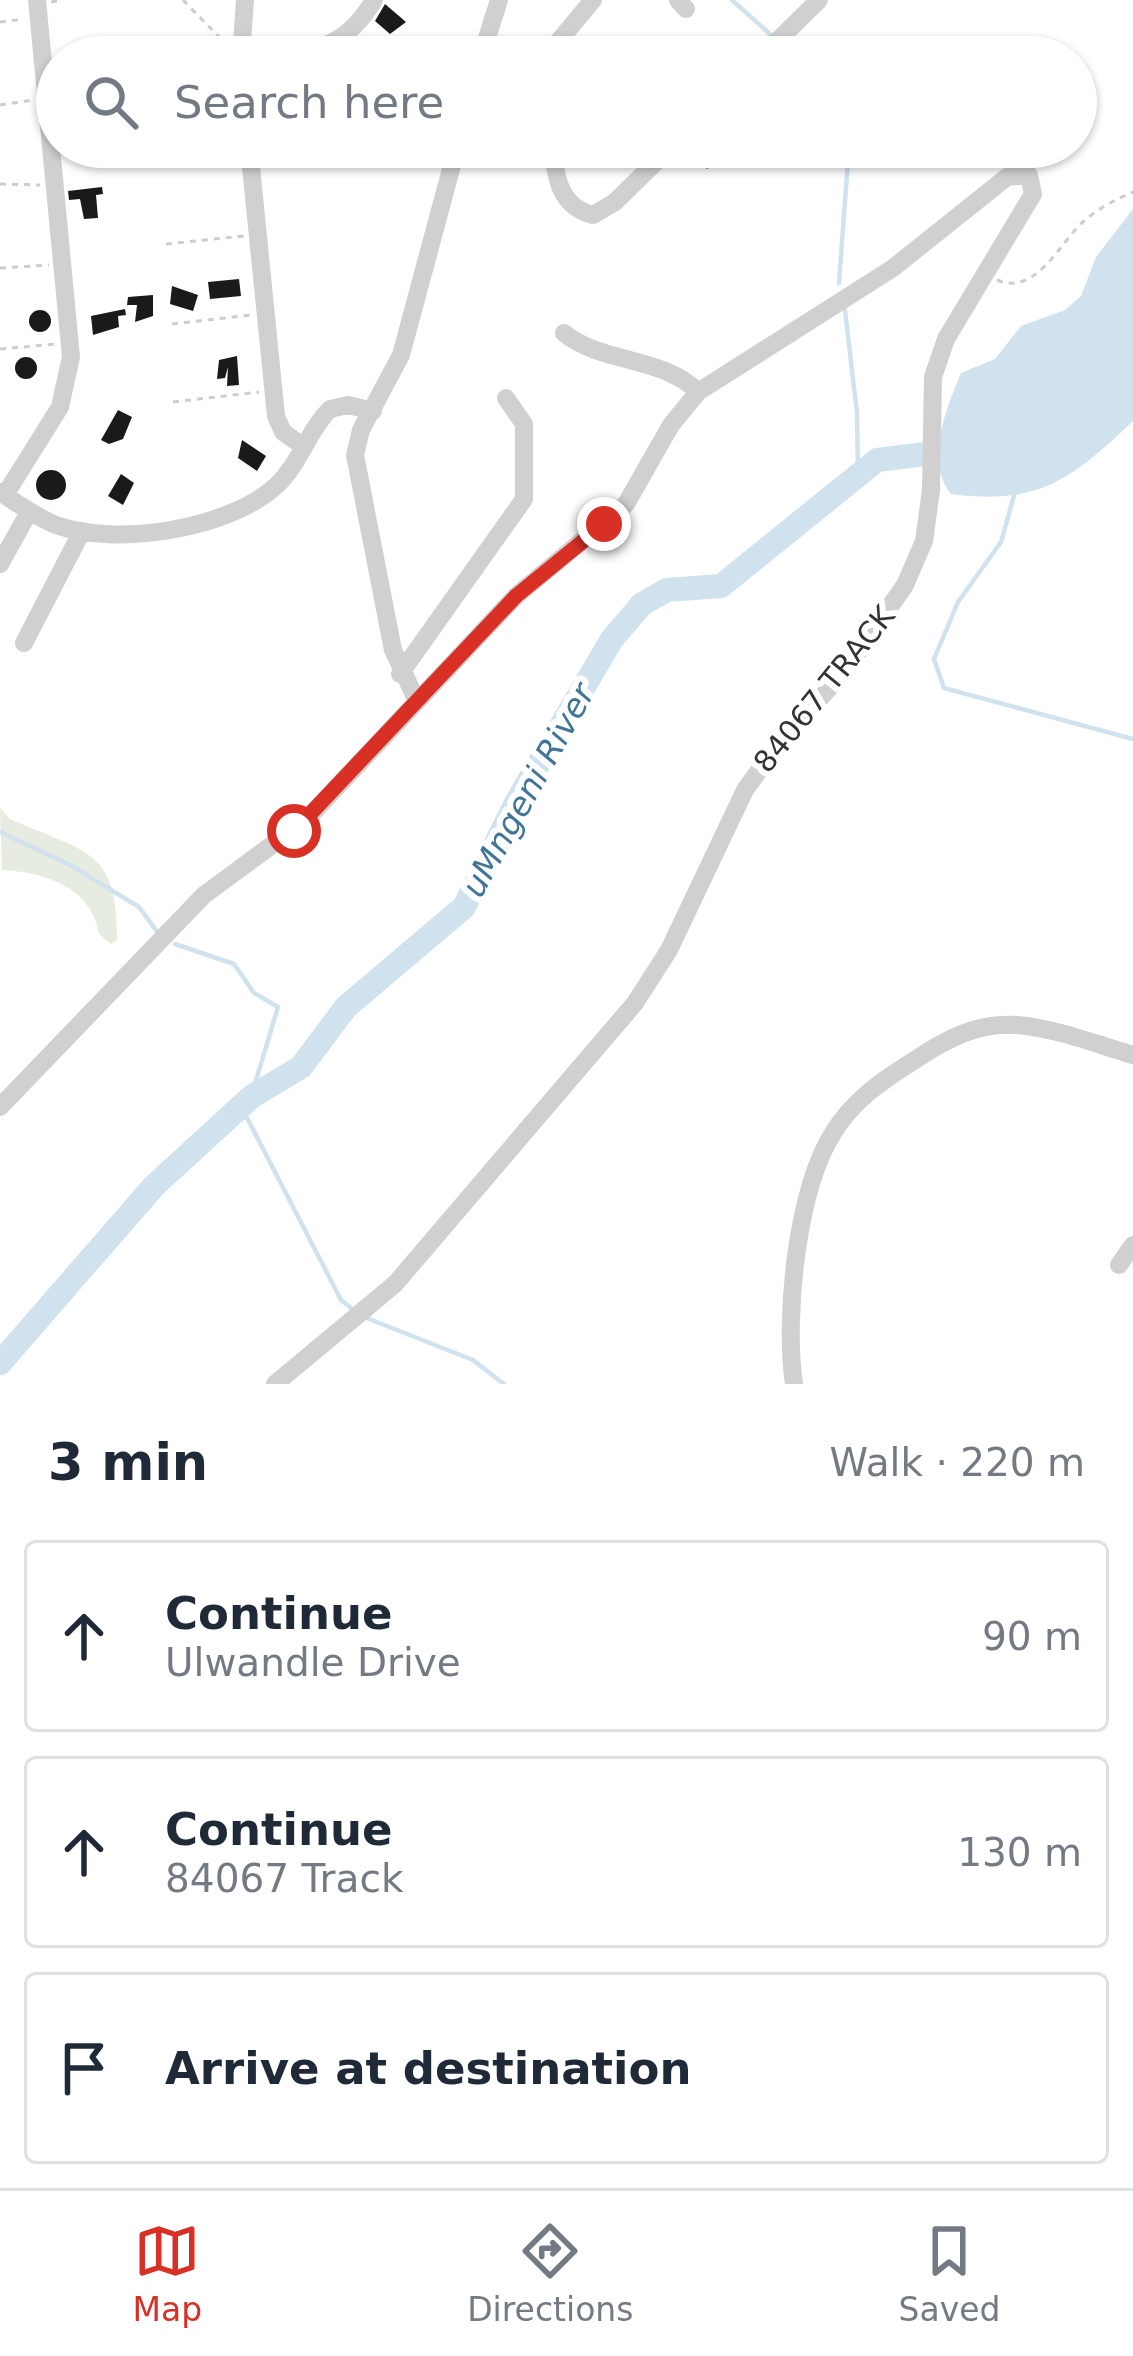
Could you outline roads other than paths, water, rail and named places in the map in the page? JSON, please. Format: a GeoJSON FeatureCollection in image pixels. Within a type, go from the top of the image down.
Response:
{"type":"FeatureCollection","features":[{"type":"Feature","properties":{"kind":"street"},"geometry":{"type":"LineString","coordinates":[[244,36],[245,0]]}},
{"type":"Feature","properties":{"kind":"street"},"geometry":{"type":"LineString","coordinates":[[345,36],[374,0]]}},
{"type":"Feature","properties":{"kind":"street"},"geometry":{"type":"LineString","coordinates":[[488,36],[499,0]]}},
{"type":"Feature","properties":{"kind":"street"},"geometry":{"type":"LineString","coordinates":[[563,36],[593,0]]}},
{"type":"Feature","properties":{"kind":"street"},"geometry":{"type":"LineString","coordinates":[[782,36],[819,0]]}},
{"type":"Feature","properties":{"kind":"street"},"geometry":{"type":"LineString","coordinates":[[53,168],[71,343],[60,407],[3,494],[29,512],[82,531],[226,518],[273,489],[330,410],[348,405],[373,411]]}},
{"type":"Feature","properties":{"kind":"street"},"geometry":{"type":"LineString","coordinates":[[251,168],[278,423],[304,447]]}},
{"type":"Feature","properties":{"kind":"street"},"geometry":{"type":"LineString","coordinates":[[416,699],[400,674],[355,466],[357,441],[401,355],[451,168]]}},
{"type":"Feature","properties":{"kind":"street"},"geometry":{"type":"LineString","coordinates":[[556,168],[559,183],[574,208],[593,215],[605,211],[649,168]]}},
{"type":"Feature","properties":{"kind":"street","name":"84067 TRACK"},"geometry":{"type":"LineString","coordinates":[[0,1107],[204,895],[306,820],[526,587],[626,504],[671,425],[698,392],[893,268],[1007,177],[1029,175],[1033,194],[946,339],[933,377],[931,490],[924,541],[905,585],[845,671],[779,743],[745,790],[669,950],[635,1003],[395,1284],[275,1384]]}},
{"type":"Feature","properties":{"kind":"street"},"geometry":{"type":"LineString","coordinates":[[564,333],[579,345],[648,364],[698,392]]}},
{"type":"Feature","properties":{"kind":"street"},"geometry":{"type":"LineString","coordinates":[[400,674],[524,499],[524,424],[506,398]]}},
{"type":"Feature","properties":{"kind":"street"},"geometry":{"type":"LineString","coordinates":[[0,564],[29,512]]}},
{"type":"Feature","properties":{"kind":"street"},"geometry":{"type":"LineString","coordinates":[[23,643],[82,531]]}},
{"type":"Feature","properties":{"kind":"street"},"geometry":{"type":"LineString","coordinates":[[794,1384],[789,1350],[793,1293],[808,1207],[820,1154],[856,1102],[921,1055],[968,1030],[1017,1025],[1133,1055]]}},
{"type":"Feature","properties":{"kind":"street"},"geometry":{"type":"LineString","coordinates":[[1119,1265],[1133,1245]]}},
{"type":"Feature","properties":{"kind":"water"},"geometry":{"type":"Polygon","coordinates":[[[1133,209],[1133,421],[1091,459],[1052,484],[1008,496],[951,494],[943,481],[939,450],[961,373],[995,359],[1021,326],[1065,310],[1081,296],[1096,257],[1133,209]]]}},
{"type":"Feature","properties":{"kind":"waterway"},"geometry":{"type":"LineString","coordinates":[[732,0],[771,35]]}},
{"type":"Feature","properties":{"kind":"waterway"},"geometry":{"type":"LineString","coordinates":[[839,283],[847,168]]}},
{"type":"Feature","properties":{"kind":"waterway"},"geometry":{"type":"LineString","coordinates":[[845,310],[857,413],[858,479]]}},
{"type":"Feature","properties":{"kind":"waterway","name":"uMngeni River"},"geometry":{"type":"LineString","coordinates":[[0,1363],[154,1186],[251,1097],[301,1067],[346,1007],[464,907],[517,801],[612,639],[642,604],[667,590],[721,586],[877,460],[950,451]]}},
{"type":"Feature","properties":{"kind":"waterway"},"geometry":{"type":"LineString","coordinates":[[1015,492],[1001,542],[958,602],[934,659],[944,688],[1133,739]]}},
{"type":"Feature","properties":{"kind":"waterway"},"geometry":{"type":"LineString","coordinates":[[0,832],[70,865],[139,907],[158,933]]}},
{"type":"Feature","properties":{"kind":"waterway"},"geometry":{"type":"LineString","coordinates":[[175,944],[234,964],[254,993],[278,1007],[251,1097]]}},
{"type":"Feature","properties":{"kind":"waterway"},"geometry":{"type":"LineString","coordinates":[[241,1106],[341,1300],[355,1311]]}},
{"type":"Feature","properties":{"kind":"waterway"},"geometry":{"type":"LineString","coordinates":[[364,1317],[473,1360],[504,1384]]}}]}
